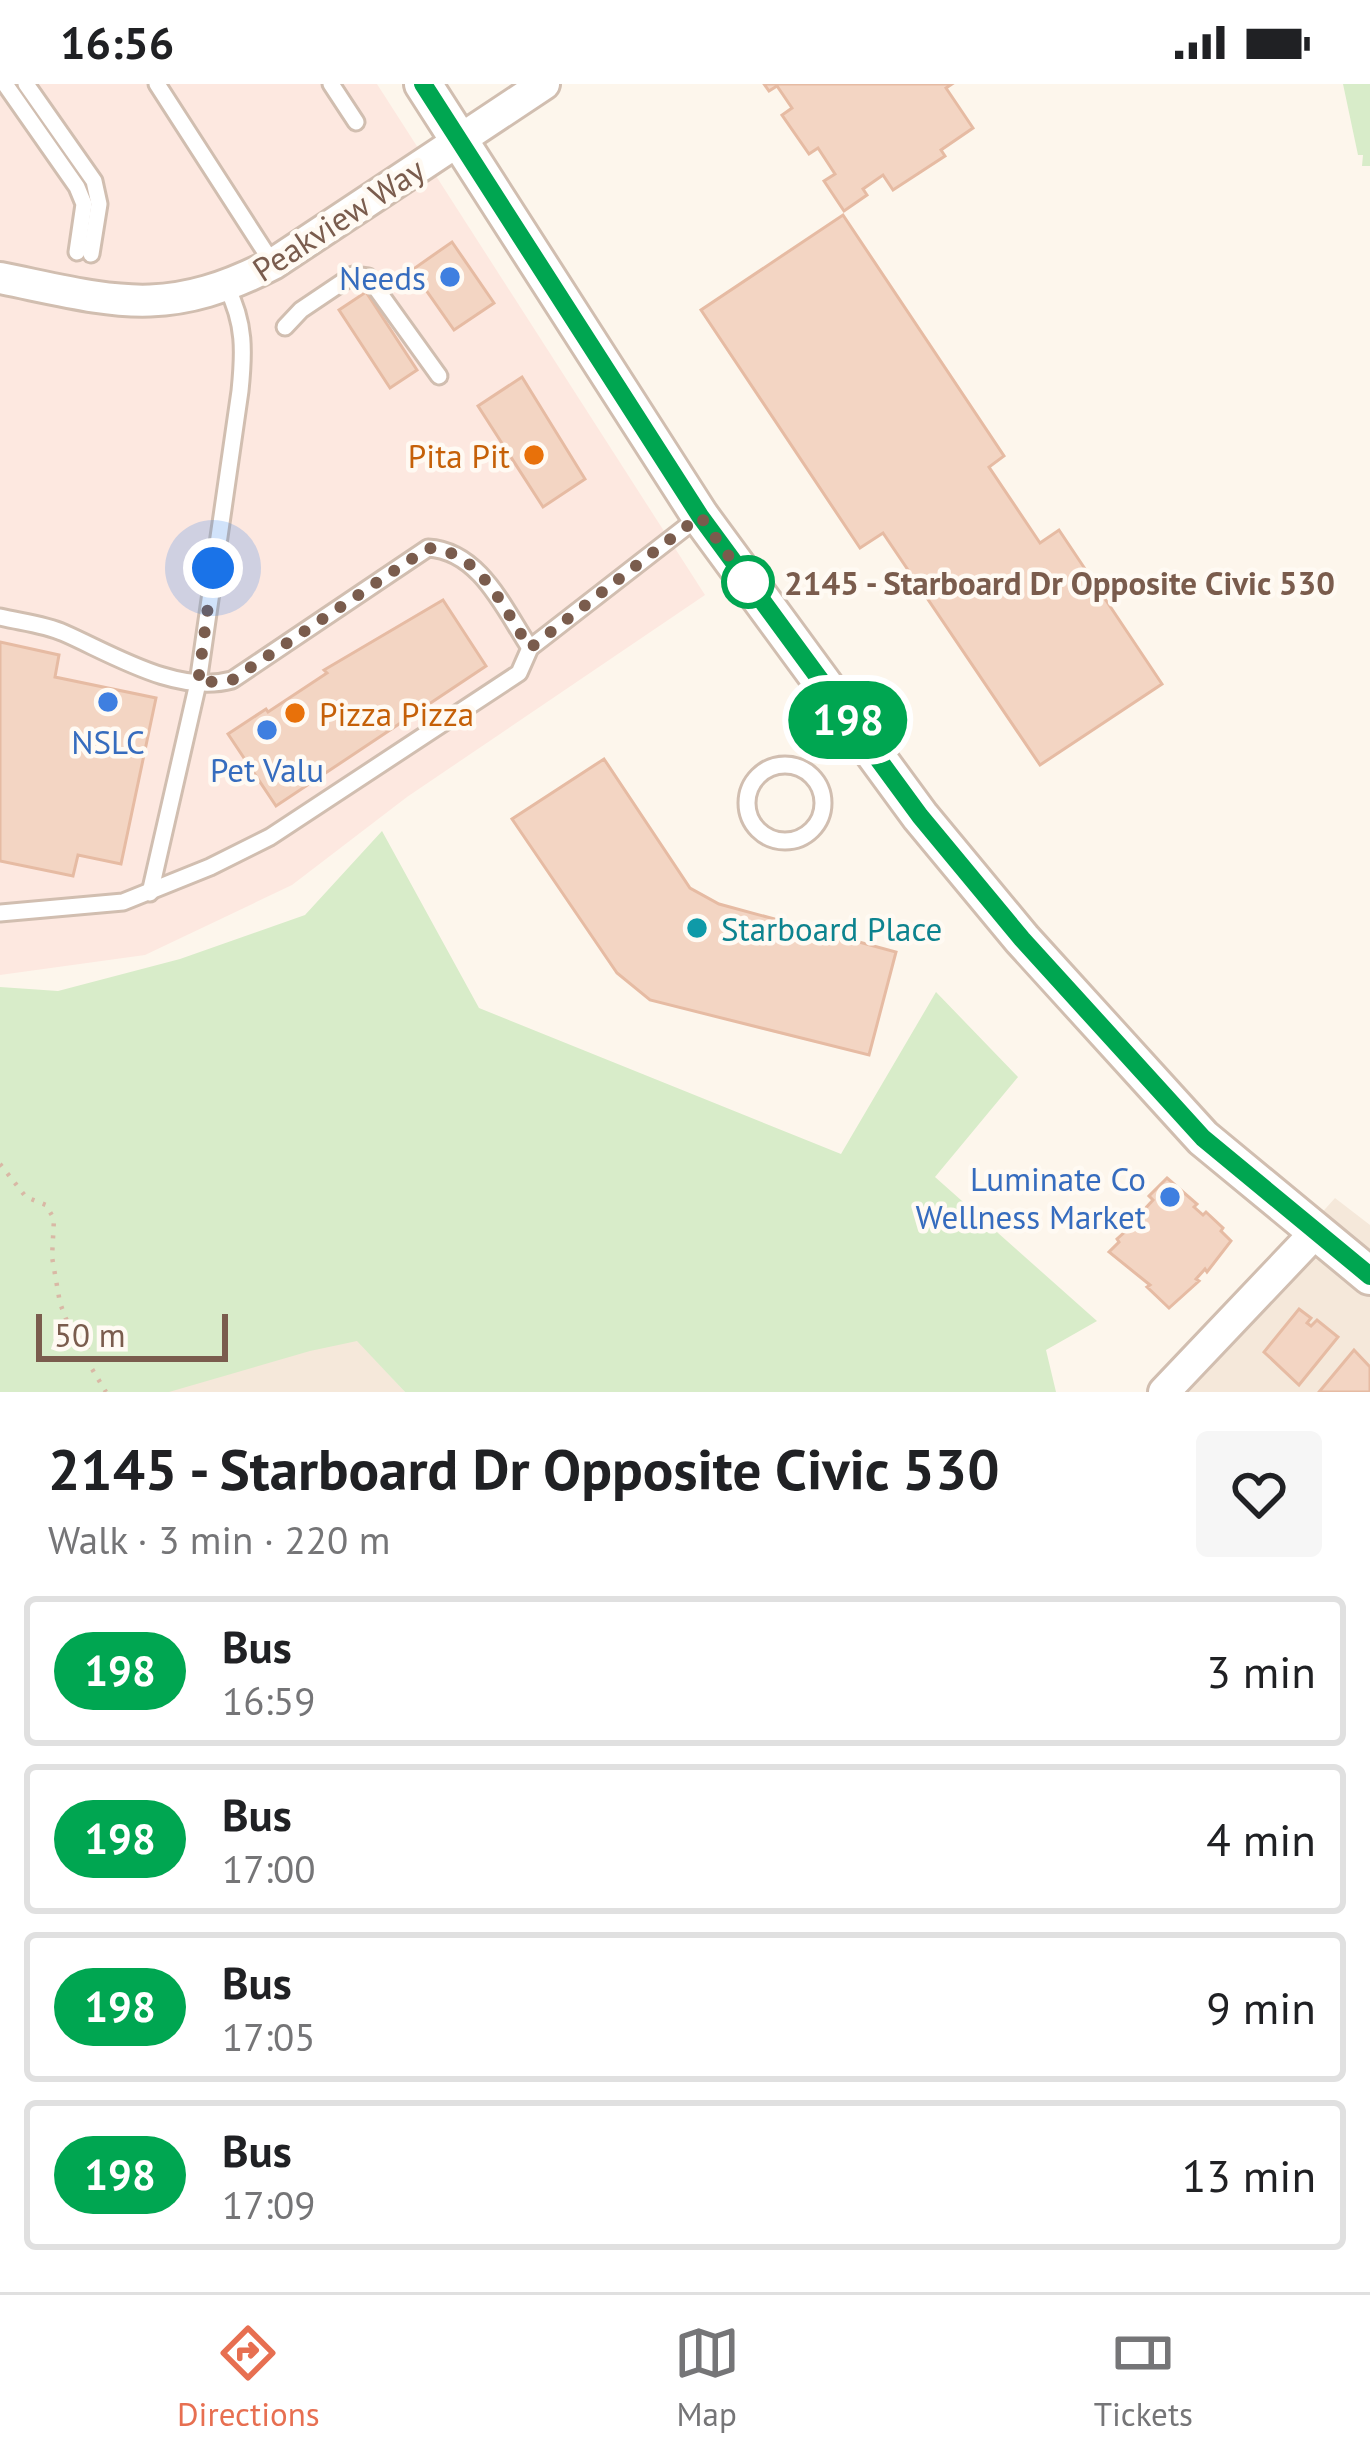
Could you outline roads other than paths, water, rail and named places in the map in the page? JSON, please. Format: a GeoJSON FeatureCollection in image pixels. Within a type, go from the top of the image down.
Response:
{"type":"FeatureCollection","features":[{"type":"Feature","properties":{"kind":"street"},"geometry":{"type":"LineString","coordinates":[[423,84],[700,516],[863,742],[1022,939],[1203,1138],[1370,1276]]}},
{"type":"Feature","properties":{"kind":"street","name":"Peakview Way"},"geometry":{"type":"LineString","coordinates":[[0,278],[131,302],[179,301],[227,287],[273,264],[544,84]]}},
{"type":"Feature","properties":{"kind":"street"},"geometry":{"type":"LineString","coordinates":[[1165,1392],[1315,1233]]}},
{"type":"Feature","properties":{"kind":"lane"},"geometry":{"type":"LineString","coordinates":[[5,84],[77,188],[84,204],[84,253],[99,204],[94,181],[26,84]]}},
{"type":"Feature","properties":{"kind":"lane"},"geometry":{"type":"LineString","coordinates":[[331,84],[356,122]]}},
{"type":"Feature","properties":{"kind":"lane"},"geometry":{"type":"LineString","coordinates":[[164,86],[273,264]]}},
{"type":"Feature","properties":{"kind":"lane"},"geometry":{"type":"LineString","coordinates":[[285,328],[301,310],[353,274],[368,277],[439,376]]}},
{"type":"Feature","properties":{"kind":"lane"},"geometry":{"type":"LineString","coordinates":[[150,893],[198,683],[245,344],[227,287]]}},
{"type":"Feature","properties":{"kind":"lane"},"geometry":{"type":"LineString","coordinates":[[0,913],[89,907],[150,893],[270,837],[519,673],[530,648],[700,516]]}},
{"type":"Feature","properties":{"kind":"lane"},"geometry":{"type":"LineString","coordinates":[[0,617],[61,631],[126,664],[198,683],[232,680],[428,548],[448,549],[470,562],[530,648]]}},
{"type":"Feature","properties":{"kind":"lane"},"geometry":{"type":"LineString","coordinates":[[781,766],[805,771],[820,789],[823,802],[816,826],[795,840],[770,838],[748,809],[752,785],[759,776],[781,766]]}},
{"type":"Feature","properties":{"kind":"place","name":"Needs"},"geometry":{"type":"Point","coordinates":[450,277]}},
{"type":"Feature","properties":{"kind":"place","name":"Pita Pit"},"geometry":{"type":"Point","coordinates":[534,455]}},
{"type":"Feature","properties":{"kind":"place","name":"2145 - Starboard Dr Opposite Civic 530"},"geometry":{"type":"Point","coordinates":[748,582]}},
{"type":"Feature","properties":{"kind":"place","name":"NSLC"},"geometry":{"type":"Point","coordinates":[108,702]}},
{"type":"Feature","properties":{"kind":"place","name":"Pizza Pizza"},"geometry":{"type":"Point","coordinates":[295,713]}},
{"type":"Feature","properties":{"kind":"place","name":"Pet Valu"},"geometry":{"type":"Point","coordinates":[267,730]}},
{"type":"Feature","properties":{"kind":"place","name":"Starboard Place"},"geometry":{"type":"Point","coordinates":[697,928]}},
{"type":"Feature","properties":{"kind":"place","name":"Luminate Co Wellness Market"},"geometry":{"type":"Point","coordinates":[1170,1197]}}]}
